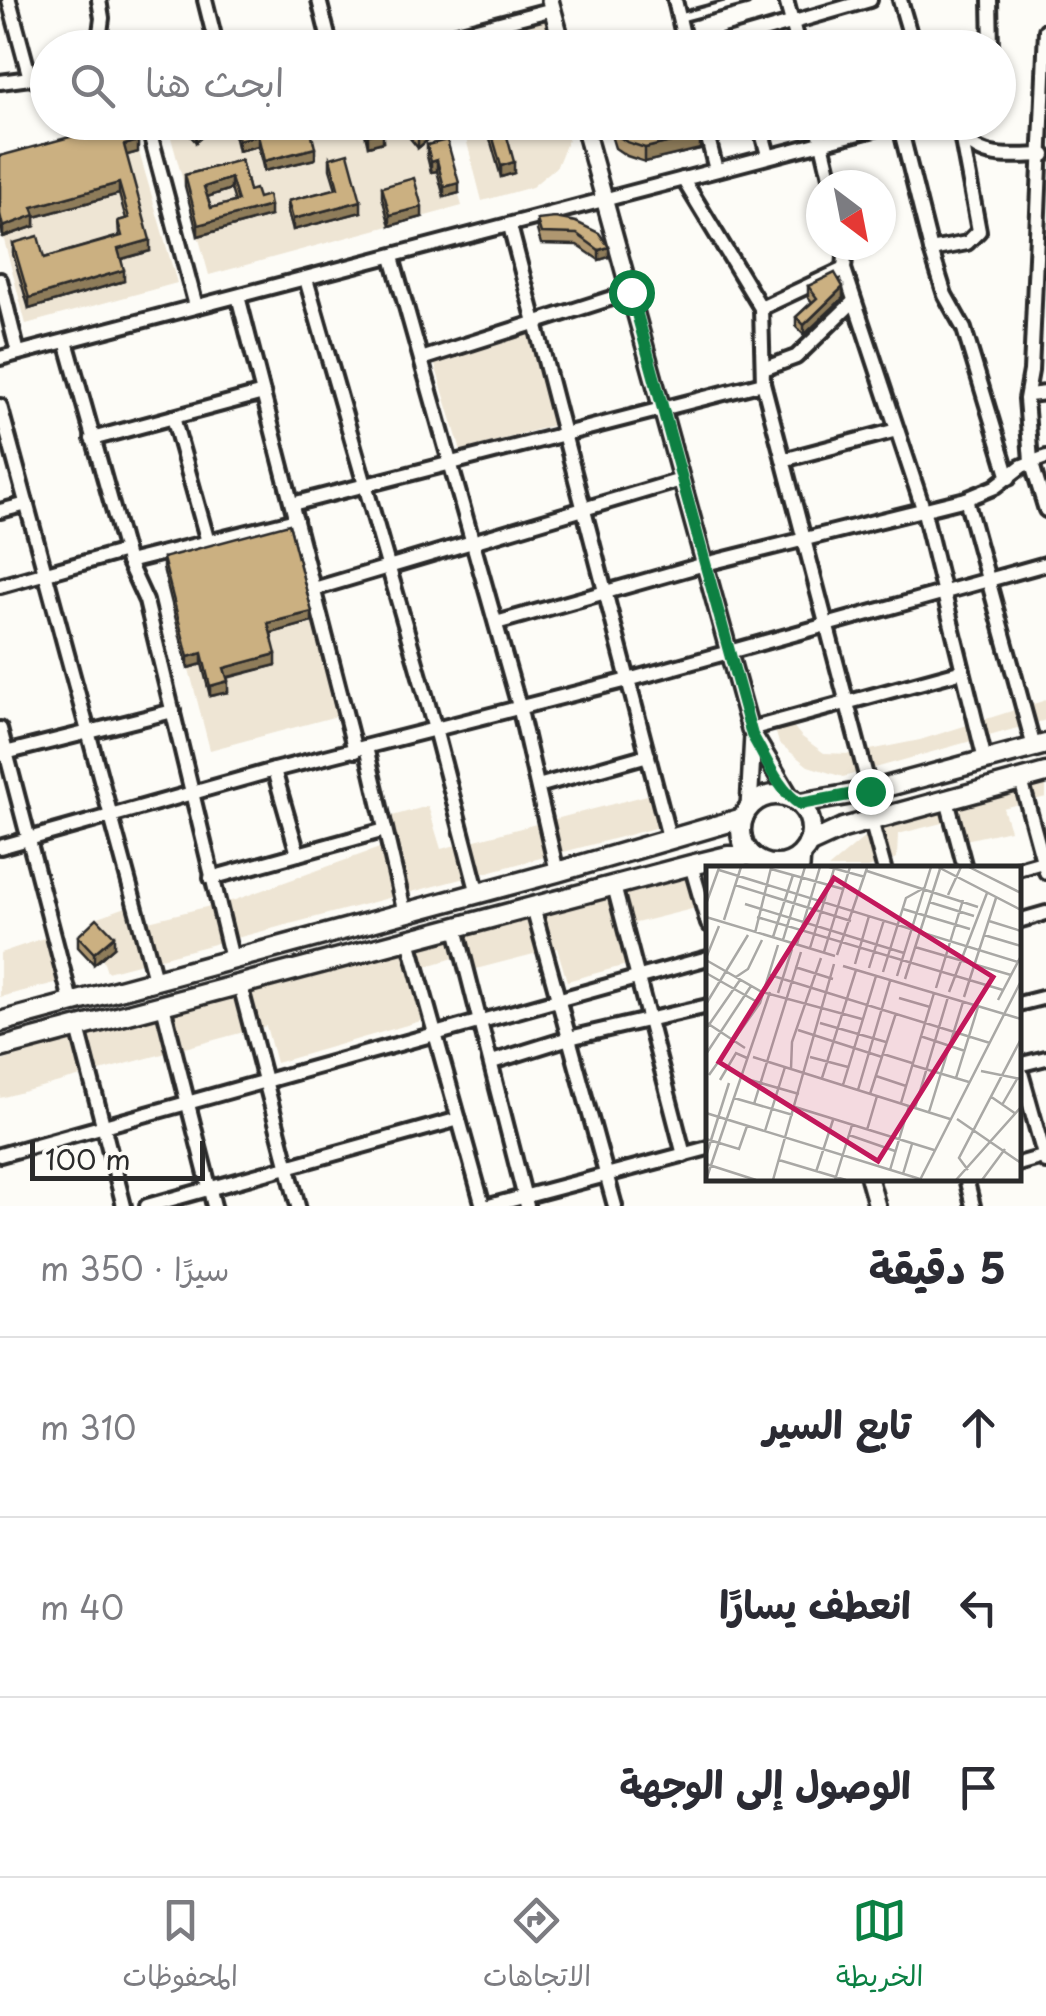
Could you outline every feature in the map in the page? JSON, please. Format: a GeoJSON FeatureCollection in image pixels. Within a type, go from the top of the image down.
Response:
{"type":"FeatureCollection","features":[{"type":"Feature","properties":{"kind":"main road"},"geometry":{"type":"LineString","coordinates":[[0,1022],[670,841],[746,813],[768,796],[795,800],[870,791],[1040,746]]}},
{"type":"Feature","properties":{"kind":"main road"},"geometry":{"type":"LineString","coordinates":[[0,1048],[728,856],[784,864],[843,828],[1046,773]]}},
{"type":"Feature","properties":{"kind":"main road"},"geometry":{"type":"LineString","coordinates":[[795,800],[810,822],[804,855]]}},
{"type":"Feature","properties":{"kind":"main road"},"geometry":{"type":"LineString","coordinates":[[746,813],[742,839],[761,862]]}},
{"type":"Feature","properties":{"kind":"street"},"geometry":{"type":"LineString","coordinates":[[0,82],[30,78],[8,0]]}},
{"type":"Feature","properties":{"kind":"street"},"geometry":{"type":"LineString","coordinates":[[98,0],[100,30]]}},
{"type":"Feature","properties":{"kind":"street"},"geometry":{"type":"LineString","coordinates":[[205,0],[213,30]]}},
{"type":"Feature","properties":{"kind":"street"},"geometry":{"type":"LineString","coordinates":[[319,0],[326,30]]}},
{"type":"Feature","properties":{"kind":"street"},"geometry":{"type":"LineString","coordinates":[[675,0],[682,30]]}},
{"type":"Feature","properties":{"kind":"street"},"geometry":{"type":"LineString","coordinates":[[786,0],[795,30]]}},
{"type":"Feature","properties":{"kind":"street"},"geometry":{"type":"LineString","coordinates":[[771,30],[870,0]]}},
{"type":"Feature","properties":{"kind":"street"},"geometry":{"type":"LineString","coordinates":[[900,0],[909,30]]}},
{"type":"Feature","properties":{"kind":"street"},"geometry":{"type":"LineString","coordinates":[[990,0],[991,30]]}},
{"type":"Feature","properties":{"kind":"street"},"geometry":{"type":"LineString","coordinates":[[465,30],[552,4],[558,30]]}},
{"type":"Feature","properties":{"kind":"street"},"geometry":{"type":"LineString","coordinates":[[1046,30],[1026,399],[1031,461],[1046,510]]}},
{"type":"Feature","properties":{"kind":"street"},"geometry":{"type":"LineString","coordinates":[[152,140],[196,306]]}},
{"type":"Feature","properties":{"kind":"street"},"geometry":{"type":"LineString","coordinates":[[588,140],[752,732],[795,800]]}},
{"type":"Feature","properties":{"kind":"street"},"geometry":{"type":"LineString","coordinates":[[708,140],[716,170]]}},
{"type":"Feature","properties":{"kind":"street"},"geometry":{"type":"LineString","coordinates":[[764,140],[768,155]]}},
{"type":"Feature","properties":{"kind":"street"},"geometry":{"type":"LineString","coordinates":[[821,140],[828,170]]}},
{"type":"Feature","properties":{"kind":"street"},"geometry":{"type":"LineString","coordinates":[[0,358],[834,140]]}},
{"type":"Feature","properties":{"kind":"street"},"geometry":{"type":"LineString","coordinates":[[904,140],[931,250],[946,295],[964,329],[1009,478]]}},
{"type":"Feature","properties":{"kind":"street"},"geometry":{"type":"LineString","coordinates":[[962,140],[987,156],[1042,155]]}},
{"type":"Feature","properties":{"kind":"street"},"geometry":{"type":"LineString","coordinates":[[931,250],[967,243],[979,231],[962,140]]}},
{"type":"Feature","properties":{"kind":"street"},"geometry":{"type":"LineString","coordinates":[[683,179],[761,308],[763,376],[802,540],[870,791]]}},
{"type":"Feature","properties":{"kind":"street"},"geometry":{"type":"LineString","coordinates":[[510,226],[670,841]]}},
{"type":"Feature","properties":{"kind":"street"},"geometry":{"type":"LineString","coordinates":[[392,256],[520,706],[557,872]]}},
{"type":"Feature","properties":{"kind":"street"},"geometry":{"type":"LineString","coordinates":[[845,260],[854,301],[923,508],[985,760]]}},
{"type":"Feature","properties":{"kind":"street"},"geometry":{"type":"LineString","coordinates":[[761,308],[844,269]]}},
{"type":"Feature","properties":{"kind":"street"},"geometry":{"type":"LineString","coordinates":[[306,278],[478,894]]}},
{"type":"Feature","properties":{"kind":"street"},"geometry":{"type":"LineString","coordinates":[[0,280],[18,353]]}},
{"type":"Feature","properties":{"kind":"street"},"geometry":{"type":"LineString","coordinates":[[422,359],[631,292]]}},
{"type":"Feature","properties":{"kind":"street"},"geometry":{"type":"LineString","coordinates":[[238,296],[314,590],[385,830],[404,914]]}},
{"type":"Feature","properties":{"kind":"street"},"geometry":{"type":"LineString","coordinates":[[292,504],[662,410],[763,376],[799,355],[854,301]]}},
{"type":"Feature","properties":{"kind":"street"},"geometry":{"type":"LineString","coordinates":[[66,340],[126,557],[146,601],[232,959]]}},
{"type":"Feature","properties":{"kind":"street"},"geometry":{"type":"LineString","coordinates":[[92,439],[263,393]]}},
{"type":"Feature","properties":{"kind":"street"},"geometry":{"type":"LineString","coordinates":[[1029,396],[1046,393]]}},
{"type":"Feature","properties":{"kind":"street"},"geometry":{"type":"LineString","coordinates":[[0,406],[155,979]]}},
{"type":"Feature","properties":{"kind":"street"},"geometry":{"type":"LineString","coordinates":[[172,417],[208,542]]}},
{"type":"Feature","properties":{"kind":"street"},"geometry":{"type":"LineString","coordinates":[[783,460],[898,430]]}},
{"type":"Feature","properties":{"kind":"street"},"geometry":{"type":"LineString","coordinates":[[496,624],[705,564],[966,499],[1009,478],[1031,461],[1046,457]]}},
{"type":"Feature","properties":{"kind":"street"},"geometry":{"type":"LineString","coordinates":[[314,590],[681,480]]}},
{"type":"Feature","properties":{"kind":"street"},"geometry":{"type":"LineString","coordinates":[[966,499],[1040,746]]}},
{"type":"Feature","properties":{"kind":"street"},"geometry":{"type":"LineString","coordinates":[[0,511],[26,504]]}},
{"type":"Feature","properties":{"kind":"street"},"geometry":{"type":"LineString","coordinates":[[0,586],[296,520]]}},
{"type":"Feature","properties":{"kind":"street"},"geometry":{"type":"LineString","coordinates":[[0,848],[274,770],[628,680],[1046,564]]}},
{"type":"Feature","properties":{"kind":"street"},"geometry":{"type":"LineString","coordinates":[[752,732],[963,671]]}},
{"type":"Feature","properties":{"kind":"street"},"geometry":{"type":"LineString","coordinates":[[3,754],[173,711]]}},
{"type":"Feature","properties":{"kind":"street"},"geometry":{"type":"LineString","coordinates":[[0,730],[3,754],[72,1001]]}},
{"type":"Feature","properties":{"kind":"street"},"geometry":{"type":"LineString","coordinates":[[746,813],[752,732]]}},
{"type":"Feature","properties":{"kind":"street"},"geometry":{"type":"LineString","coordinates":[[538,786],[648,755]]}},
{"type":"Feature","properties":{"kind":"street"},"geometry":{"type":"LineString","coordinates":[[274,770],[298,854]]}},
{"type":"Feature","properties":{"kind":"street"},"geometry":{"type":"LineString","coordinates":[[1021,780],[1045,865]]}},
{"type":"Feature","properties":{"kind":"street"},"geometry":{"type":"LineString","coordinates":[[946,800],[965,866]]}},
{"type":"Feature","properties":{"kind":"street"},"geometry":{"type":"LineString","coordinates":[[871,820],[883,866]]}},
{"type":"Feature","properties":{"kind":"street"},"geometry":{"type":"LineString","coordinates":[[212,878],[385,830]]}},
{"type":"Feature","properties":{"kind":"street"},"geometry":{"type":"LineString","coordinates":[[691,865],[706,917]]}},
{"type":"Feature","properties":{"kind":"street"},"geometry":{"type":"LineString","coordinates":[[614,886],[684,1155]]}},
{"type":"Feature","properties":{"kind":"street"},"geometry":{"type":"LineString","coordinates":[[533,907],[614,1206]]}},
{"type":"Feature","properties":{"kind":"street"},"geometry":{"type":"LineString","coordinates":[[1021,919],[1046,913]]}},
{"type":"Feature","properties":{"kind":"street"},"geometry":{"type":"LineString","coordinates":[[456,928],[526,1202]]}},
{"type":"Feature","properties":{"kind":"street"},"geometry":{"type":"LineString","coordinates":[[409,940],[486,1206],[526,1202],[706,1149]]}},
{"type":"Feature","properties":{"kind":"street"},"geometry":{"type":"LineString","coordinates":[[0,1155],[706,959]]}},
{"type":"Feature","properties":{"kind":"street"},"geometry":{"type":"LineString","coordinates":[[240,985],[298,1206]]}},
{"type":"Feature","properties":{"kind":"street"},"geometry":{"type":"LineString","coordinates":[[1021,1003],[1046,997]]}},
{"type":"Feature","properties":{"kind":"street"},"geometry":{"type":"LineString","coordinates":[[163,1006],[214,1206]]}},
{"type":"Feature","properties":{"kind":"street"},"geometry":{"type":"LineString","coordinates":[[492,1062],[569,1038],[706,1007]]}},
{"type":"Feature","properties":{"kind":"street"},"geometry":{"type":"LineString","coordinates":[[78,1028],[124,1206]]}},
{"type":"Feature","properties":{"kind":"street"},"geometry":{"type":"LineString","coordinates":[[1021,1064],[1046,1058]]}},
{"type":"Feature","properties":{"kind":"street"},"geometry":{"type":"LineString","coordinates":[[1021,1071],[1046,1158],[1021,1163]]}},
{"type":"Feature","properties":{"kind":"street"},"geometry":{"type":"LineString","coordinates":[[147,1206],[459,1120]]}},
{"type":"Feature","properties":{"kind":"street"},"geometry":{"type":"LineString","coordinates":[[871,1181],[877,1206]]}},
{"type":"Feature","properties":{"kind":"street"},"geometry":{"type":"LineString","coordinates":[[967,1181],[973,1206]]}},
{"type":"Feature","properties":{"kind":"lane"},"geometry":{"type":"LineString","coordinates":[[680,18],[746,0]]}},
{"type":"Feature","properties":{"kind":"shaded area"},"geometry":{"type":"Polygon","coordinates":[[[548,19],[551,30],[507,30],[548,19]]]}},
{"type":"Feature","properties":{"kind":"shaded area"},"geometry":{"type":"Polygon","coordinates":[[[100,140],[136,140],[177,283],[26,324],[0,225],[0,167],[100,140]]]}},
{"type":"Feature","properties":{"kind":"shaded area"},"geometry":{"type":"Polygon","coordinates":[[[172,140],[444,140],[462,206],[209,275],[172,140]]]}},
{"type":"Feature","properties":{"kind":"shaded area"},"geometry":{"type":"Polygon","coordinates":[[[466,140],[568,140],[557,166],[532,187],[482,201],[466,140]]]}},
{"type":"Feature","properties":{"kind":"shaded area"},"geometry":{"type":"Polygon","coordinates":[[[532,333],[557,424],[461,451],[434,362],[532,333]]]}},
{"type":"Feature","properties":{"kind":"shaded area"},"geometry":{"type":"Polygon","coordinates":[[[290,535],[337,716],[210,750],[163,569],[290,535]]]}},
{"type":"Feature","properties":{"kind":"shaded area"},"geometry":{"type":"Polygon","coordinates":[[[1046,700],[1046,720],[843,777],[808,766],[779,743],[773,723],[787,719],[802,737],[824,753],[850,754],[920,740],[1046,700]]]}},
{"type":"Feature","properties":{"kind":"shaded area"},"geometry":{"type":"Polygon","coordinates":[[[1046,784],[1046,797],[1003,808],[1010,830],[961,841],[954,820],[898,834],[897,858],[874,866],[830,866],[872,831],[1046,784]]]}},
{"type":"Feature","properties":{"kind":"shaded area"},"geometry":{"type":"Polygon","coordinates":[[[655,793],[666,825],[107,972],[102,957],[93,919],[129,906],[136,924],[235,900],[385,846],[378,820],[428,806],[441,849],[655,793]]]}},
{"type":"Feature","properties":{"kind":"shaded area"},"geometry":{"type":"Polygon","coordinates":[[[706,874],[706,906],[624,926],[641,961],[567,981],[557,948],[476,969],[464,955],[427,966],[431,1018],[276,1063],[266,1026],[0,1098],[0,1062],[53,1044],[706,874]]]}},
{"type":"Feature","properties":{"kind":"shaded area"},"geometry":{"type":"Polygon","coordinates":[[[50,936],[63,981],[0,997],[0,953],[50,936]]]}},
{"type":"Feature","properties":{"kind":"building"},"geometry":{"type":"Polygon","coordinates":[[[59,140],[138,140],[124,145],[150,240],[118,249],[124,270],[29,298],[13,243],[38,236],[44,258],[122,236],[118,221],[129,218],[119,183],[32,207],[35,215],[3,227],[0,156],[59,140]]]}},
{"type":"Feature","properties":{"kind":"building"},"geometry":{"type":"Polygon","coordinates":[[[259,140],[313,140],[315,148],[264,161],[259,140]]]}},
{"type":"Feature","properties":{"kind":"building"},"geometry":{"type":"Polygon","coordinates":[[[447,140],[459,183],[444,187],[437,160],[431,162],[427,145],[447,140]]]}},
{"type":"Feature","properties":{"kind":"building"},"geometry":{"type":"Polygon","coordinates":[[[494,140],[508,140],[514,162],[501,166],[494,140]]]}},
{"type":"Feature","properties":{"kind":"building"},"geometry":{"type":"Polygon","coordinates":[[[624,140],[679,140],[645,148],[624,140]]]}},
{"type":"Feature","properties":{"kind":"building"},"geometry":{"type":"Polygon","coordinates":[[[348,153],[361,201],[293,219],[288,201],[338,188],[330,158],[348,153]]]}},
{"type":"Feature","properties":{"kind":"building"},"geometry":{"type":"Polygon","coordinates":[[[241,160],[249,191],[255,189],[258,198],[268,195],[270,206],[198,225],[185,175],[241,160]],[[231,178],[204,187],[211,208],[238,201],[231,178]]]}},
{"type":"Feature","properties":{"kind":"building"},"geometry":{"type":"Polygon","coordinates":[[[414,178],[422,207],[390,215],[382,187],[414,178]]]}},
{"type":"Feature","properties":{"kind":"building"},"geometry":{"type":"Polygon","coordinates":[[[555,218],[599,233],[609,247],[599,250],[577,234],[541,233],[537,220],[555,218]]]}},
{"type":"Feature","properties":{"kind":"building"},"geometry":{"type":"Polygon","coordinates":[[[835,273],[843,287],[804,325],[796,317],[817,298],[808,286],[835,273]]]}},
{"type":"Feature","properties":{"kind":"building"},"geometry":{"type":"Polygon","coordinates":[[[289,524],[312,612],[268,623],[276,654],[224,668],[228,681],[210,686],[202,653],[188,657],[163,558],[289,524]]]}},
{"type":"Feature","properties":{"kind":"building"},"geometry":{"type":"Polygon","coordinates":[[[97,918],[114,936],[94,953],[78,936],[97,918]]]}},
{"type":"Feature","properties":{"kind":"route"},"geometry":{"type":"LineString","coordinates":[[631,292],[752,735],[790,798],[800,804],[870,791]]}}]}
